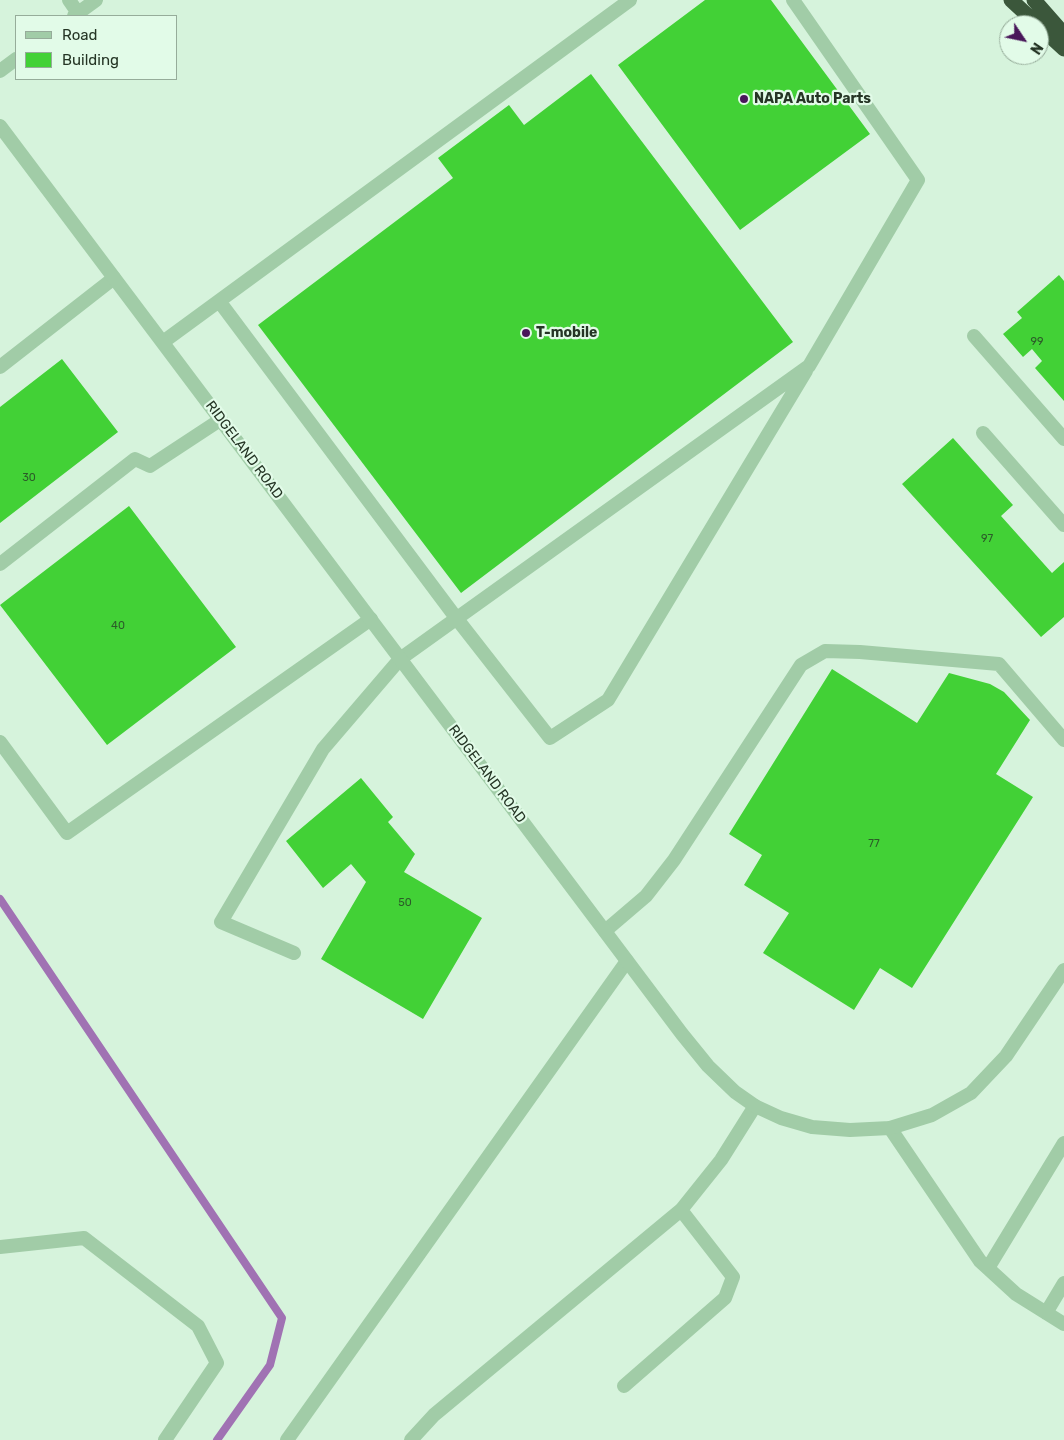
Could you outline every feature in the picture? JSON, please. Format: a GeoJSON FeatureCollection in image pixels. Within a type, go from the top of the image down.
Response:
{"type":"FeatureCollection","features":[{"type":"Feature","properties":{"kind":"highway"},"geometry":{"type":"LineString","coordinates":[[1011,0],[1027,15]]}},
{"type":"Feature","properties":{"kind":"highway"},"geometry":{"type":"LineString","coordinates":[[1034,0],[1064,34]]}},
{"type":"Feature","properties":{"kind":"highway"},"geometry":{"type":"LineString","coordinates":[[1049,35],[1064,49]]}},
{"type":"Feature","properties":{"kind":"street"},"geometry":{"type":"LineString","coordinates":[[69,0],[76,15],[96,0]]}},
{"type":"Feature","properties":{"kind":"street"},"geometry":{"type":"LineString","coordinates":[[163,342],[630,0]]}},
{"type":"Feature","properties":{"kind":"street"},"geometry":{"type":"LineString","coordinates":[[219,300],[457,619],[550,738],[608,700],[809,366],[918,180],[793,0]]}},
{"type":"Feature","properties":{"kind":"street"},"geometry":{"type":"LineString","coordinates":[[0,71],[15,60]]}},
{"type":"Feature","properties":{"kind":"street","name":"RIDGELAND ROAD"},"geometry":{"type":"LineString","coordinates":[[0,126],[627,961],[708,1066],[735,1092],[755,1106],[781,1118],[812,1127],[850,1130],[890,1128],[932,1115],[971,1093],[1006,1056],[1064,970]]}},
{"type":"Feature","properties":{"kind":"street"},"geometry":{"type":"LineString","coordinates":[[0,367],[114,278]]}},
{"type":"Feature","properties":{"kind":"street"},"geometry":{"type":"LineString","coordinates":[[974,336],[1064,439]]}},
{"type":"Feature","properties":{"kind":"street"},"geometry":{"type":"LineString","coordinates":[[294,953],[221,922],[322,749],[400,659],[809,366]]}},
{"type":"Feature","properties":{"kind":"street"},"geometry":{"type":"LineString","coordinates":[[0,564],[135,459],[150,466],[220,420]]}},
{"type":"Feature","properties":{"kind":"street"},"geometry":{"type":"LineString","coordinates":[[983,433],[1064,525]]}},
{"type":"Feature","properties":{"kind":"street"},"geometry":{"type":"LineString","coordinates":[[0,742],[66,833],[371,619]]}},
{"type":"Feature","properties":{"kind":"street"},"geometry":{"type":"LineString","coordinates":[[605,931],[646,896],[674,860],[801,665],[825,651],[860,652],[998,664],[1064,740]]}},
{"type":"Feature","properties":{"kind":"street"},"geometry":{"type":"LineString","coordinates":[[287,1440],[627,961]]}},
{"type":"Feature","properties":{"kind":"street"},"geometry":{"type":"LineString","coordinates":[[411,1440],[434,1415],[681,1210],[721,1160],[755,1106]]}},
{"type":"Feature","properties":{"kind":"street"},"geometry":{"type":"LineString","coordinates":[[890,1128],[980,1261],[1016,1294],[1064,1324]]}},
{"type":"Feature","properties":{"kind":"street"},"geometry":{"type":"LineString","coordinates":[[988,1268],[1064,1143]]}},
{"type":"Feature","properties":{"kind":"street"},"geometry":{"type":"LineString","coordinates":[[624,1386],[726,1298],[733,1277],[681,1210]]}},
{"type":"Feature","properties":{"kind":"street"},"geometry":{"type":"LineString","coordinates":[[0,1247],[84,1238],[198,1326],[217,1363],[166,1440]]}},
{"type":"Feature","properties":{"kind":"street"},"geometry":{"type":"LineString","coordinates":[[1046,1313],[1064,1283]]}},
{"type":"Feature","properties":{"kind":"building","name":"NAPA Auto Parts"},"geometry":{"type":"Polygon","coordinates":[[[705,0],[771,0],[870,134],[740,230],[618,65],[705,0]]]}},
{"type":"Feature","properties":{"kind":"building","name":"T-mobile"},"geometry":{"type":"Polygon","coordinates":[[[591,74],[793,342],[461,593],[258,325],[453,178],[438,158],[509,105],[524,125],[591,74]]]}},
{"type":"Feature","properties":{"kind":"building"},"geometry":{"type":"Polygon","coordinates":[[[1059,275],[1064,281],[1064,401],[1035,368],[1042,361],[1032,349],[1023,357],[1003,334],[1022,318],[1017,312],[1059,275]]]}},
{"type":"Feature","properties":{"kind":"building"},"geometry":{"type":"Polygon","coordinates":[[[62,359],[118,432],[0,523],[0,407],[62,359]]]}},
{"type":"Feature","properties":{"kind":"building"},"geometry":{"type":"Polygon","coordinates":[[[953,438],[1013,505],[1001,516],[1052,573],[1064,562],[1064,617],[1041,637],[902,484],[953,438]]]}},
{"type":"Feature","properties":{"kind":"building"},"geometry":{"type":"Polygon","coordinates":[[[129,506],[236,647],[107,745],[0,605],[129,506]]]}},
{"type":"Feature","properties":{"kind":"building"},"geometry":{"type":"Polygon","coordinates":[[[832,669],[917,723],[949,673],[990,684],[1004,692],[1030,720],[996,774],[1033,797],[912,988],[880,968],[854,1010],[763,953],[789,913],[744,885],[762,855],[729,834],[832,669]]]}},
{"type":"Feature","properties":{"kind":"building"},"geometry":{"type":"Polygon","coordinates":[[[361,778],[393,817],[388,822],[415,854],[404,872],[482,918],[423,1019],[321,959],[366,882],[351,864],[323,888],[286,841],[361,778]]]}},
{"type":"Feature","properties":{"kind":"waterway"},"geometry":{"type":"LineString","coordinates":[[0,899],[282,1318],[270,1365],[217,1440]]}},
{"type":"Feature","properties":{"kind":"place","name":"NAPA Auto Parts"},"geometry":{"type":"Point","coordinates":[744,99]}},
{"type":"Feature","properties":{"kind":"place","name":"T-mobile"},"geometry":{"type":"Point","coordinates":[526,333]}}]}
